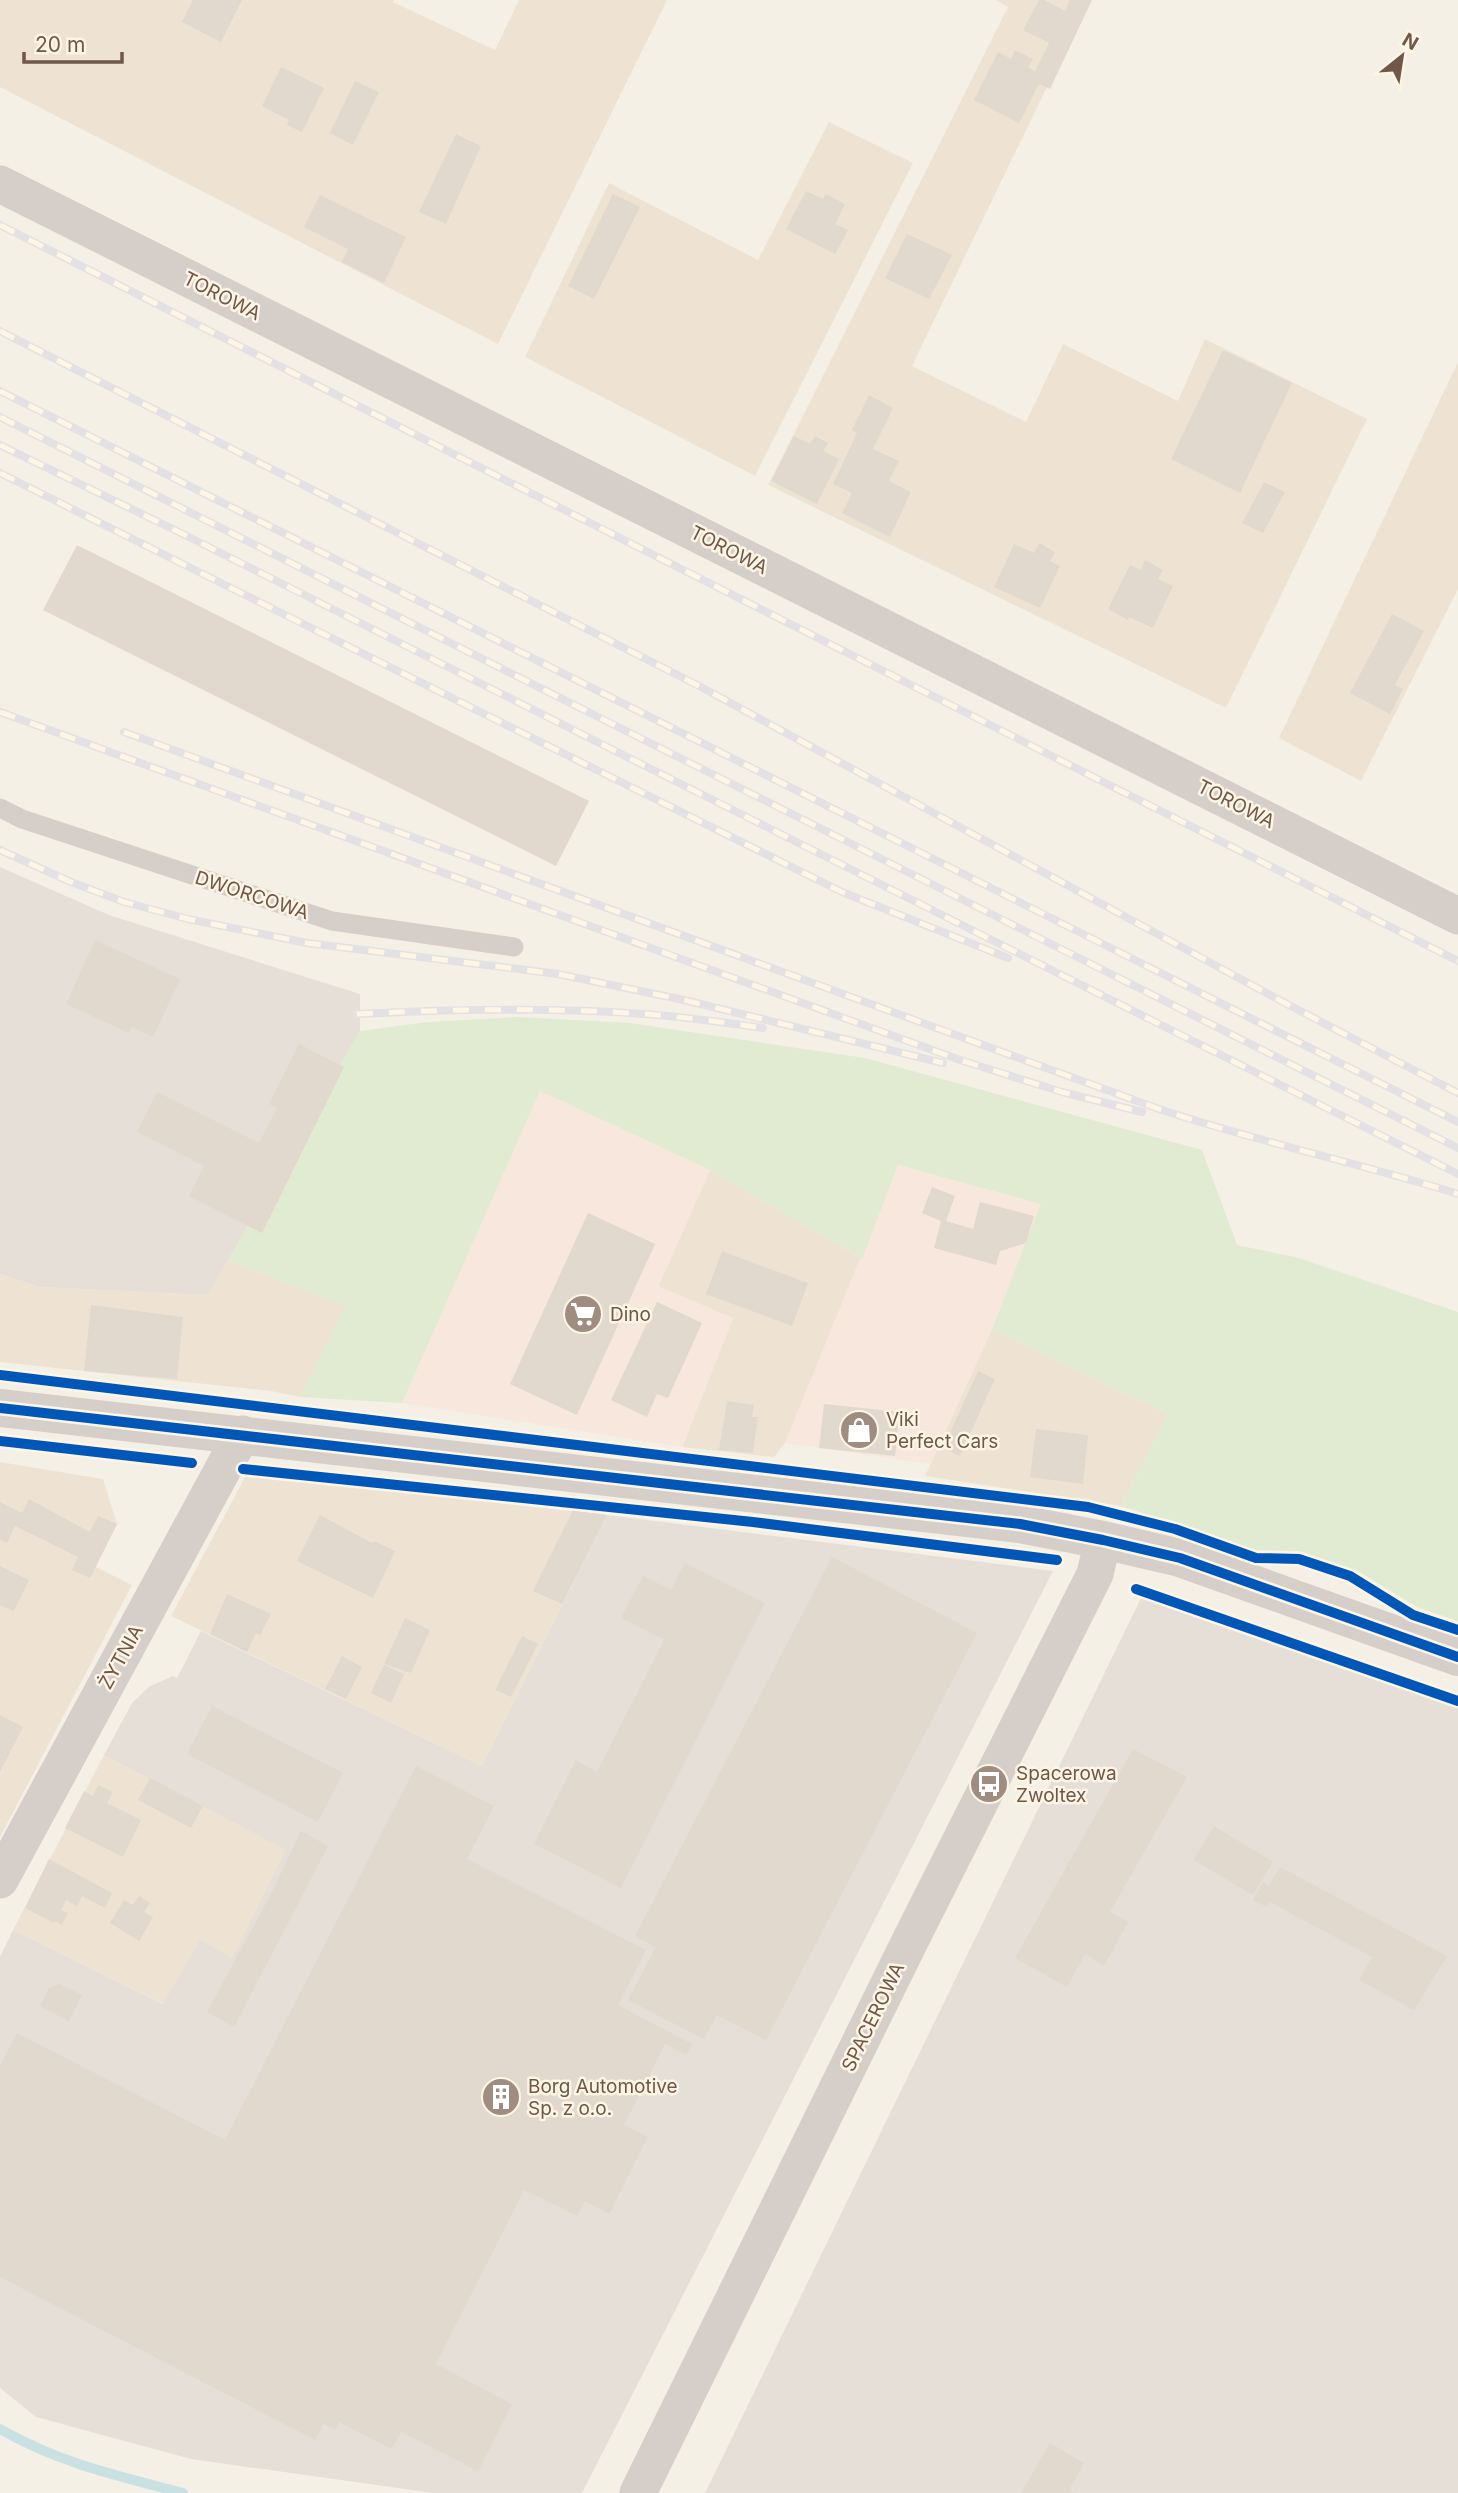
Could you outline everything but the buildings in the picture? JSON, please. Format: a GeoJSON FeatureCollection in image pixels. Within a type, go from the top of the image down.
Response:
{"type":"FeatureCollection","features":[{"type":"Feature","properties":{"kind":"street","name":"TOROWA"},"geometry":{"type":"LineString","coordinates":[[0,184],[1458,916]]}},
{"type":"Feature","properties":{"kind":"street"},"geometry":{"type":"LineString","coordinates":[[0,1408],[1020,1524],[1180,1558],[1458,1657]]}},
{"type":"Feature","properties":{"kind":"street","name":"ŻYTNIA"},"geometry":{"type":"LineString","coordinates":[[0,1880],[242,1434]]}},
{"type":"Feature","properties":{"kind":"street","name":"SPACEROWA"},"geometry":{"type":"LineString","coordinates":[[638,2493],[911,1939],[1095,1574],[1103,1540]]}},
{"type":"Feature","properties":{"kind":"lane","name":"DWORCOWA"},"geometry":{"type":"LineString","coordinates":[[0,808],[22,819],[332,922],[514,947]]}},
{"type":"Feature","properties":{"kind":"shaded area"},"geometry":{"type":"Polygon","coordinates":[[[0,0],[394,0],[393,2],[495,50],[519,0],[667,0],[498,344],[0,87],[0,0]]]}},
{"type":"Feature","properties":{"kind":"shaded area"},"geometry":{"type":"Polygon","coordinates":[[[996,0],[1089,0],[912,366],[1026,422],[1063,344],[1178,401],[1205,339],[1367,419],[1226,708],[768,485],[1008,7],[996,0]]]}},
{"type":"Feature","properties":{"kind":"shaded area"},"geometry":{"type":"Polygon","coordinates":[[[829,122],[913,163],[755,476],[525,357],[609,183],[758,260],[829,122]]]}},
{"type":"Feature","properties":{"kind":"shaded area"},"geometry":{"type":"Polygon","coordinates":[[[1458,362],[1458,589],[1361,781],[1279,738],[1458,362]]]}},
{"type":"Feature","properties":{"kind":"shaded area"},"geometry":{"type":"Polygon","coordinates":[[[0,867],[109,915],[360,994],[360,1031],[208,1295],[39,1287],[0,1274],[0,867]]]}},
{"type":"Feature","properties":{"kind":"shaded area"},"geometry":{"type":"Polygon","coordinates":[[[540,1091],[710,1170],[658,1286],[733,1318],[682,1447],[402,1403],[540,1091]]]}},
{"type":"Feature","properties":{"kind":"shaded area"},"geometry":{"type":"Polygon","coordinates":[[[898,1165],[1042,1204],[992,1329],[930,1464],[785,1443],[898,1165]]]}},
{"type":"Feature","properties":{"kind":"shaded area"},"geometry":{"type":"Polygon","coordinates":[[[710,1170],[862,1259],[785,1443],[774,1457],[682,1447],[733,1318],[658,1287],[710,1170]]]}},
{"type":"Feature","properties":{"kind":"shaded area"},"geometry":{"type":"Polygon","coordinates":[[[228,1260],[346,1306],[300,1397],[271,1391],[0,1362],[0,1274],[39,1287],[208,1295],[228,1260]]]}},
{"type":"Feature","properties":{"kind":"shaded area"},"geometry":{"type":"Polygon","coordinates":[[[992,1329],[1168,1414],[1121,1506],[925,1476],[992,1329]]]}},
{"type":"Feature","properties":{"kind":"shaded area"},"geometry":{"type":"Polygon","coordinates":[[[0,1462],[103,1479],[117,1524],[96,1567],[132,1585],[0,1837],[0,1462]]]}},
{"type":"Feature","properties":{"kind":"shaded area"},"geometry":{"type":"Polygon","coordinates":[[[246,1475],[607,1515],[482,1766],[171,1616],[246,1475]]]}},
{"type":"Feature","properties":{"kind":"shaded area"},"geometry":{"type":"Polygon","coordinates":[[[607,1515],[1053,1571],[582,2493],[433,2493],[191,2459],[36,2417],[0,2388],[0,1957],[13,1930],[163,2004],[200,1940],[232,1958],[286,1850],[104,1755],[132,1703],[150,1686],[173,1676],[177,1678],[201,1631],[482,1766],[607,1515]]]}},
{"type":"Feature","properties":{"kind":"shaded area"},"geometry":{"type":"Polygon","coordinates":[[[1142,1596],[1458,1708],[1458,2493],[705,2493],[1142,1596]]]}},
{"type":"Feature","properties":{"kind":"shaded area"},"geometry":{"type":"Polygon","coordinates":[[[104,1755],[287,1850],[232,1959],[200,1941],[164,2004],[13,1930],[104,1755]]]}},
{"type":"Feature","properties":{"kind":"green space"},"geometry":{"type":"Polygon","coordinates":[[[519,1017],[630,1023],[865,1058],[1202,1150],[1237,1245],[1299,1258],[1458,1312],[1458,1621],[1417,1607],[1358,1571],[1300,1551],[1256,1550],[1121,1506],[1168,1414],[992,1329],[1041,1204],[898,1165],[862,1259],[710,1170],[540,1091],[402,1403],[300,1397],[345,1306],[228,1260],[360,1031],[428,1022],[519,1017]]]}},
{"type":"Feature","properties":{"kind":"waterway"},"geometry":{"type":"LineString","coordinates":[[0,2429],[67,2460],[183,2493]]}},
{"type":"Feature","properties":{"kind":"railway"},"geometry":{"type":"LineString","coordinates":[[0,225],[1458,961]]}},
{"type":"Feature","properties":{"kind":"railway"},"geometry":{"type":"LineString","coordinates":[[0,331],[701,687],[1285,1003],[1458,1093]]}},
{"type":"Feature","properties":{"kind":"railway"},"geometry":{"type":"LineString","coordinates":[[0,391],[1458,1122]]}},
{"type":"Feature","properties":{"kind":"railway"},"geometry":{"type":"LineString","coordinates":[[0,417],[1458,1148]]}},
{"type":"Feature","properties":{"kind":"railway"},"geometry":{"type":"LineString","coordinates":[[0,445],[183,534],[1458,1174]]}},
{"type":"Feature","properties":{"kind":"railway"},"geometry":{"type":"LineString","coordinates":[[0,473],[842,892],[1008,958]]}},
{"type":"Feature","properties":{"kind":"railway"},"geometry":{"type":"LineString","coordinates":[[0,712],[960,1060],[1062,1092],[1142,1112]]}},
{"type":"Feature","properties":{"kind":"railway"},"geometry":{"type":"LineString","coordinates":[[124,732],[1159,1109],[1458,1194]]}},
{"type":"Feature","properties":{"kind":"railway"},"geometry":{"type":"LineString","coordinates":[[0,850],[124,902],[188,919],[307,943],[558,974],[684,1000],[943,1063]]}},
{"type":"Feature","properties":{"kind":"railway"},"geometry":{"type":"LineString","coordinates":[[357,1014],[469,1010],[619,1012],[763,1028]]}},
{"type":"Feature","properties":{"kind":"cycle path"},"geometry":{"type":"LineString","coordinates":[[0,1375],[1088,1507],[1175,1529],[1256,1558],[1299,1559],[1350,1576],[1413,1615],[1458,1630]]}},
{"type":"Feature","properties":{"kind":"cycle path"},"geometry":{"type":"LineString","coordinates":[[0,1408],[1020,1524],[1180,1558],[1458,1657]]}},
{"type":"Feature","properties":{"kind":"cycle path"},"geometry":{"type":"LineString","coordinates":[[0,1441],[192,1463]]}},
{"type":"Feature","properties":{"kind":"cycle path"},"geometry":{"type":"LineString","coordinates":[[243,1469],[753,1522],[1057,1560]]}},
{"type":"Feature","properties":{"kind":"cycle path"},"geometry":{"type":"LineString","coordinates":[[1136,1589],[1458,1701]]}},
{"type":"Feature","properties":{"kind":"place","name":"Dino"},"geometry":{"type":"Point","coordinates":[583,1314]}},
{"type":"Feature","properties":{"kind":"place","name":"Viki Perfect Cars"},"geometry":{"type":"Point","coordinates":[859,1430]}},
{"type":"Feature","properties":{"kind":"place","name":"Spacerowa Zwoltex"},"geometry":{"type":"Point","coordinates":[989,1784]}},
{"type":"Feature","properties":{"kind":"place","name":"Borg Automotive Sp. z o.o."},"geometry":{"type":"Point","coordinates":[501,2097]}}]}
